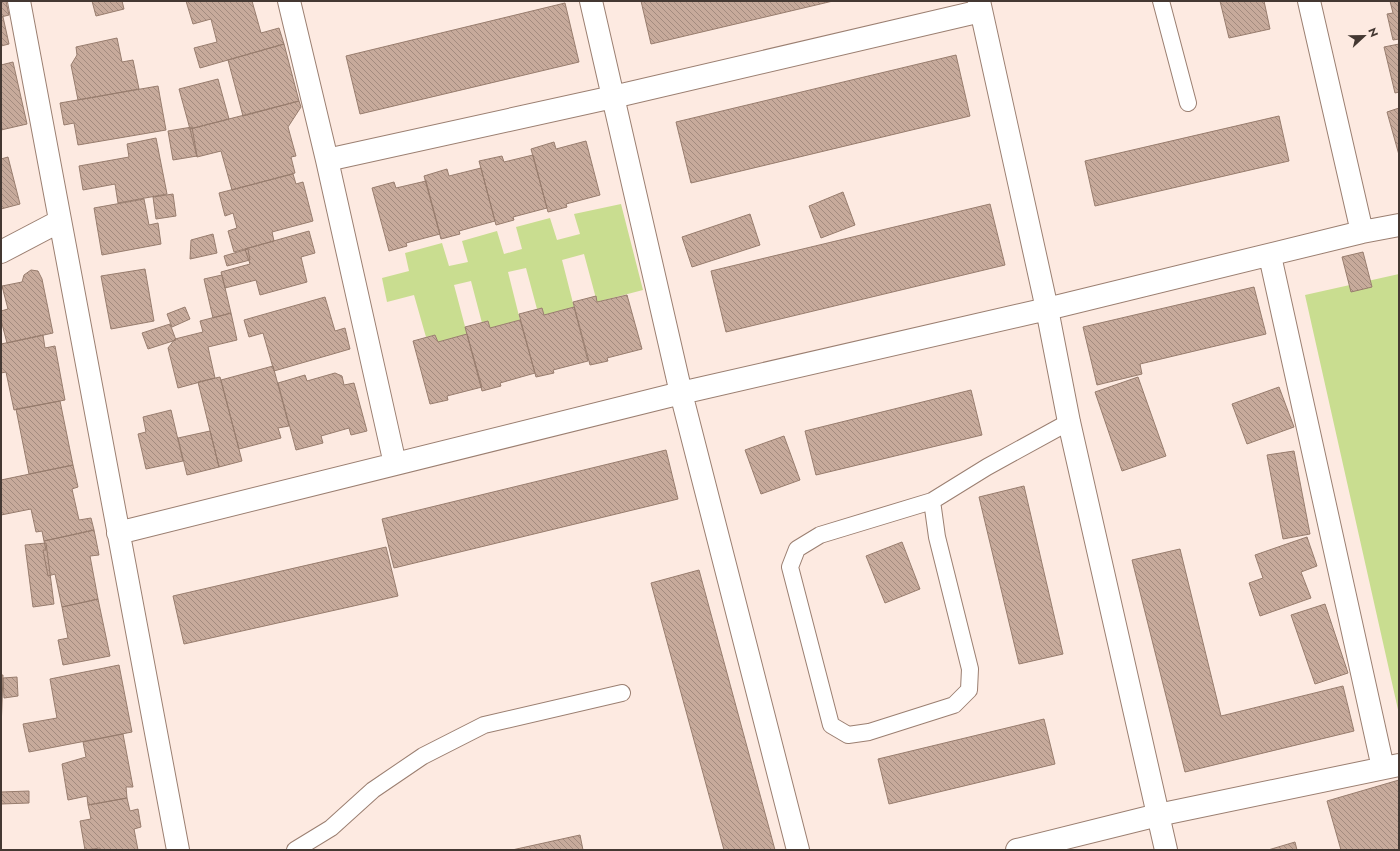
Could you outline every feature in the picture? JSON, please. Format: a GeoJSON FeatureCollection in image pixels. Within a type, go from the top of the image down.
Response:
{"type":"FeatureCollection","features":[{"type":"Feature","properties":{"kind":"street"},"geometry":{"type":"LineString","coordinates":[[19,1],[178,850]]}},
{"type":"Feature","properties":{"kind":"street"},"geometry":{"type":"LineString","coordinates":[[289,1],[327,160],[395,464]]}},
{"type":"Feature","properties":{"kind":"street"},"geometry":{"type":"LineString","coordinates":[[591,1],[681,393],[798,850]]}},
{"type":"Feature","properties":{"kind":"street"},"geometry":{"type":"LineString","coordinates":[[1309,1],[1362,232]]}},
{"type":"Feature","properties":{"kind":"street"},"geometry":{"type":"LineString","coordinates":[[327,160],[613,97],[980,6],[1047,309],[1069,422],[1166,850]]}},
{"type":"Feature","properties":{"kind":"street"},"geometry":{"type":"LineString","coordinates":[[1,252],[60,221]]}},
{"type":"Feature","properties":{"kind":"street"},"geometry":{"type":"LineString","coordinates":[[118,533],[681,393],[1047,309],[1270,256],[1362,232],[1399,225]]}},
{"type":"Feature","properties":{"kind":"street"},"geometry":{"type":"LineString","coordinates":[[1016,850],[1158,815],[1391,766],[1270,256]]}},
{"type":"Feature","properties":{"kind":"lane"},"geometry":{"type":"LineString","coordinates":[[1161,1],[1188,103]]}},
{"type":"Feature","properties":{"kind":"lane"},"geometry":{"type":"LineString","coordinates":[[932,501],[937,537],[970,669],[969,690],[954,705],[869,732],[848,735],[831,725],[790,567],[797,548],[820,534],[932,501],[987,467],[1069,422]]}},
{"type":"Feature","properties":{"kind":"lane"},"geometry":{"type":"LineString","coordinates":[[295,850],[332,828],[373,790],[423,756],[484,725],[622,693]]}},
{"type":"Feature","properties":{"kind":"green space"},"geometry":{"type":"Polygon","coordinates":[[[621,204],[643,290],[597,302],[584,254],[562,260],[574,307],[544,315],[542,308],[537,309],[526,268],[508,272],[520,320],[490,328],[488,321],[482,323],[471,281],[454,285],[467,334],[438,342],[435,335],[426,337],[414,295],[387,302],[382,278],[409,271],[405,253],[442,243],[449,266],[468,262],[462,241],[497,231],[504,254],[522,249],[516,227],[550,218],[557,240],[580,234],[574,214],[621,204]]]}},
{"type":"Feature","properties":{"kind":"green space"},"geometry":{"type":"Polygon","coordinates":[[[1399,274],[1399,714],[1305,295],[1399,274]]]}},
{"type":"Feature","properties":{"kind":"building"},"geometry":{"type":"Polygon","coordinates":[[[1,1],[6,1],[9,15],[1,17],[1,1]]]}},
{"type":"Feature","properties":{"kind":"building"},"geometry":{"type":"Polygon","coordinates":[[[92,1],[122,1],[124,9],[96,16],[92,1]]]}},
{"type":"Feature","properties":{"kind":"building"},"geometry":{"type":"Polygon","coordinates":[[[186,1],[252,1],[261,33],[279,28],[284,44],[200,68],[194,48],[217,42],[211,19],[193,24],[186,1]]]}},
{"type":"Feature","properties":{"kind":"building"},"geometry":{"type":"Polygon","coordinates":[[[641,1],[833,1],[651,44],[641,1]]]}},
{"type":"Feature","properties":{"kind":"building"},"geometry":{"type":"Polygon","coordinates":[[[1220,1],[1264,1],[1270,29],[1229,38],[1220,1]]]}},
{"type":"Feature","properties":{"kind":"building"},"geometry":{"type":"Polygon","coordinates":[[[1390,1],[1399,1],[1399,39],[1393,40],[1387,14],[1393,13],[1390,1]]]}},
{"type":"Feature","properties":{"kind":"building"},"geometry":{"type":"Polygon","coordinates":[[[565,3],[579,62],[360,114],[346,56],[565,3]]]}},
{"type":"Feature","properties":{"kind":"building"},"geometry":{"type":"Polygon","coordinates":[[[1,17],[3,17],[9,44],[1,46],[1,17]]]}},
{"type":"Feature","properties":{"kind":"building"},"geometry":{"type":"Polygon","coordinates":[[[117,38],[122,62],[133,60],[139,89],[78,100],[71,65],[77,55],[76,47],[117,38]]]}},
{"type":"Feature","properties":{"kind":"building"},"geometry":{"type":"Polygon","coordinates":[[[284,44],[299,101],[243,116],[228,60],[284,44]]]}},
{"type":"Feature","properties":{"kind":"building"},"geometry":{"type":"Polygon","coordinates":[[[1399,44],[1399,92],[1395,93],[1384,47],[1399,44]]]}},
{"type":"Feature","properties":{"kind":"building"},"geometry":{"type":"Polygon","coordinates":[[[956,55],[970,116],[691,183],[676,122],[956,55]]]}},
{"type":"Feature","properties":{"kind":"building"},"geometry":{"type":"Polygon","coordinates":[[[13,62],[27,124],[1,130],[1,65],[13,62]]]}},
{"type":"Feature","properties":{"kind":"building"},"geometry":{"type":"Polygon","coordinates":[[[218,79],[229,119],[190,129],[179,89],[218,79]]]}},
{"type":"Feature","properties":{"kind":"building"},"geometry":{"type":"Polygon","coordinates":[[[158,86],[166,130],[78,145],[74,123],[64,125],[60,103],[158,86]]]}},
{"type":"Feature","properties":{"kind":"building"},"geometry":{"type":"Polygon","coordinates":[[[299,101],[301,107],[288,127],[296,156],[291,157],[295,173],[232,190],[221,151],[197,157],[190,129],[299,101]]]}},
{"type":"Feature","properties":{"kind":"building"},"geometry":{"type":"Polygon","coordinates":[[[1399,108],[1399,155],[1387,112],[1399,108]]]}},
{"type":"Feature","properties":{"kind":"building"},"geometry":{"type":"Polygon","coordinates":[[[1279,116],[1289,161],[1095,206],[1085,161],[1279,116]]]}},
{"type":"Feature","properties":{"kind":"building"},"geometry":{"type":"Polygon","coordinates":[[[192,127],[197,156],[173,160],[168,131],[192,127]]]}},
{"type":"Feature","properties":{"kind":"building"},"geometry":{"type":"Polygon","coordinates":[[[156,138],[167,194],[118,203],[115,184],[83,190],[79,166],[129,157],[127,144],[156,138]]]}},
{"type":"Feature","properties":{"kind":"building"},"geometry":{"type":"Polygon","coordinates":[[[586,141],[600,195],[566,204],[567,207],[548,212],[531,149],[554,142],[556,149],[586,141]]]}},
{"type":"Feature","properties":{"kind":"building"},"geometry":{"type":"Polygon","coordinates":[[[533,155],[547,208],[513,217],[514,220],[496,225],[479,161],[502,156],[504,162],[533,155]]]}},
{"type":"Feature","properties":{"kind":"building"},"geometry":{"type":"Polygon","coordinates":[[[8,157],[20,204],[1,209],[1,159],[8,157]]]}},
{"type":"Feature","properties":{"kind":"building"},"geometry":{"type":"Polygon","coordinates":[[[481,168],[495,221],[459,231],[460,234],[441,239],[424,176],[447,169],[449,176],[481,168]]]}},
{"type":"Feature","properties":{"kind":"building"},"geometry":{"type":"Polygon","coordinates":[[[293,174],[296,184],[303,182],[313,221],[272,232],[274,241],[234,252],[228,231],[237,228],[233,213],[225,216],[219,193],[293,174]]]}},
{"type":"Feature","properties":{"kind":"building"},"geometry":{"type":"Polygon","coordinates":[[[426,181],[440,234],[406,243],[407,246],[389,251],[372,188],[394,182],[396,188],[426,181]]]}},
{"type":"Feature","properties":{"kind":"building"},"geometry":{"type":"Polygon","coordinates":[[[843,192],[855,225],[821,238],[809,206],[843,192]]]}},
{"type":"Feature","properties":{"kind":"building"},"geometry":{"type":"Polygon","coordinates":[[[173,194],[176,216],[156,219],[153,197],[173,194]]]}},
{"type":"Feature","properties":{"kind":"building"},"geometry":{"type":"Polygon","coordinates":[[[144,199],[149,225],[158,223],[161,244],[102,255],[94,208],[144,199]]]}},
{"type":"Feature","properties":{"kind":"building"},"geometry":{"type":"Polygon","coordinates":[[[990,204],[1005,265],[726,332],[711,271],[990,204]]]}},
{"type":"Feature","properties":{"kind":"building"},"geometry":{"type":"Polygon","coordinates":[[[750,214],[760,245],[692,267],[682,237],[750,214]]]}},
{"type":"Feature","properties":{"kind":"building"},"geometry":{"type":"Polygon","coordinates":[[[309,231],[315,253],[301,257],[307,282],[260,295],[256,280],[225,288],[221,272],[250,264],[245,249],[309,231]]]}},
{"type":"Feature","properties":{"kind":"building"},"geometry":{"type":"Polygon","coordinates":[[[213,234],[217,253],[190,259],[191,240],[213,234]]]}},
{"type":"Feature","properties":{"kind":"building"},"geometry":{"type":"Polygon","coordinates":[[[248,249],[250,260],[227,266],[224,256],[248,249]]]}},
{"type":"Feature","properties":{"kind":"building"},"geometry":{"type":"Polygon","coordinates":[[[1363,252],[1372,287],[1351,292],[1342,257],[1363,252]]]}},
{"type":"Feature","properties":{"kind":"building"},"geometry":{"type":"Polygon","coordinates":[[[145,269],[154,321],[111,329],[101,276],[145,269]]]}},
{"type":"Feature","properties":{"kind":"building"},"geometry":{"type":"Polygon","coordinates":[[[31,270],[38,271],[42,279],[53,333],[7,343],[1,320],[1,311],[8,309],[2,286],[22,282],[24,275],[31,270]]]}},
{"type":"Feature","properties":{"kind":"building"},"geometry":{"type":"Polygon","coordinates":[[[222,275],[231,313],[213,318],[204,279],[222,275]]]}},
{"type":"Feature","properties":{"kind":"building"},"geometry":{"type":"Polygon","coordinates":[[[1254,287],[1266,334],[1140,364],[1142,374],[1097,385],[1083,327],[1254,287]]]}},
{"type":"Feature","properties":{"kind":"building"},"geometry":{"type":"Polygon","coordinates":[[[627,295],[642,349],[607,358],[608,361],[590,365],[573,302],[596,296],[597,302],[627,295]]]}},
{"type":"Feature","properties":{"kind":"building"},"geometry":{"type":"Polygon","coordinates":[[[325,297],[335,331],[345,328],[350,349],[274,371],[263,333],[249,337],[244,320],[325,297]]]}},
{"type":"Feature","properties":{"kind":"building"},"geometry":{"type":"Polygon","coordinates":[[[185,307],[190,319],[172,327],[167,314],[185,307]]]}},
{"type":"Feature","properties":{"kind":"building"},"geometry":{"type":"Polygon","coordinates":[[[574,307],[588,361],[553,370],[554,373],[536,377],[519,314],[542,308],[544,315],[574,307]]]}},
{"type":"Feature","properties":{"kind":"building"},"geometry":{"type":"Polygon","coordinates":[[[231,313],[237,340],[208,347],[215,378],[178,388],[168,348],[175,339],[203,332],[200,321],[231,313]]]}},
{"type":"Feature","properties":{"kind":"building"},"geometry":{"type":"Polygon","coordinates":[[[520,320],[535,373],[500,383],[501,386],[482,391],[465,327],[488,321],[490,328],[520,320]]]}},
{"type":"Feature","properties":{"kind":"building"},"geometry":{"type":"Polygon","coordinates":[[[170,324],[176,340],[148,349],[142,333],[170,324]]]}},
{"type":"Feature","properties":{"kind":"building"},"geometry":{"type":"Polygon","coordinates":[[[467,334],[482,387],[447,396],[448,400],[430,404],[413,341],[435,335],[438,342],[467,334]]]}},
{"type":"Feature","properties":{"kind":"building"},"geometry":{"type":"Polygon","coordinates":[[[43,335],[45,348],[55,346],[65,400],[14,410],[6,372],[1,373],[1,344],[43,335]]]}},
{"type":"Feature","properties":{"kind":"building"},"geometry":{"type":"Polygon","coordinates":[[[273,366],[289,426],[278,428],[281,438],[239,449],[221,380],[273,366]]]}},
{"type":"Feature","properties":{"kind":"building"},"geometry":{"type":"Polygon","coordinates":[[[335,373],[342,376],[344,385],[354,383],[367,431],[351,435],[349,428],[321,436],[323,443],[296,450],[278,383],[305,375],[307,381],[335,373]]]}},
{"type":"Feature","properties":{"kind":"building"},"geometry":{"type":"Polygon","coordinates":[[[220,377],[242,461],[219,467],[198,382],[220,377]]]}},
{"type":"Feature","properties":{"kind":"building"},"geometry":{"type":"Polygon","coordinates":[[[1138,377],[1166,456],[1122,471],[1095,392],[1138,377]]]}},
{"type":"Feature","properties":{"kind":"building"},"geometry":{"type":"Polygon","coordinates":[[[1279,387],[1294,427],[1247,444],[1232,404],[1279,387]]]}},
{"type":"Feature","properties":{"kind":"building"},"geometry":{"type":"Polygon","coordinates":[[[971,390],[982,435],[816,475],[805,431],[971,390]]]}},
{"type":"Feature","properties":{"kind":"building"},"geometry":{"type":"Polygon","coordinates":[[[60,401],[73,465],[29,474],[16,409],[60,401]]]}},
{"type":"Feature","properties":{"kind":"building"},"geometry":{"type":"Polygon","coordinates":[[[171,410],[183,461],[146,469],[138,434],[146,432],[143,417],[171,410]]]}},
{"type":"Feature","properties":{"kind":"building"},"geometry":{"type":"Polygon","coordinates":[[[210,431],[219,467],[187,475],[178,438],[210,431]]]}},
{"type":"Feature","properties":{"kind":"building"},"geometry":{"type":"Polygon","coordinates":[[[784,436],[800,480],[761,494],[745,450],[784,436]]]}},
{"type":"Feature","properties":{"kind":"building"},"geometry":{"type":"Polygon","coordinates":[[[666,450],[678,499],[394,568],[382,519],[666,450]]]}},
{"type":"Feature","properties":{"kind":"building"},"geometry":{"type":"Polygon","coordinates":[[[1294,451],[1310,534],[1283,539],[1267,455],[1294,451]]]}},
{"type":"Feature","properties":{"kind":"building"},"geometry":{"type":"Polygon","coordinates":[[[73,465],[78,487],[72,489],[79,520],[91,518],[94,530],[44,541],[42,531],[36,532],[31,509],[1,515],[1,480],[73,465]]]}},
{"type":"Feature","properties":{"kind":"building"},"geometry":{"type":"Polygon","coordinates":[[[1024,486],[1063,654],[1019,664],[979,497],[1024,486]]]}},
{"type":"Feature","properties":{"kind":"building"},"geometry":{"type":"Polygon","coordinates":[[[94,530],[99,555],[90,556],[98,599],[62,607],[55,574],[48,576],[43,550],[46,550],[44,541],[94,530]]]}},
{"type":"Feature","properties":{"kind":"building"},"geometry":{"type":"Polygon","coordinates":[[[1307,537],[1317,566],[1301,572],[1311,598],[1260,616],[1249,583],[1263,578],[1255,555],[1307,537]]]}},
{"type":"Feature","properties":{"kind":"building"},"geometry":{"type":"Polygon","coordinates":[[[902,542],[920,589],[885,603],[866,556],[902,542]]]}},
{"type":"Feature","properties":{"kind":"building"},"geometry":{"type":"Polygon","coordinates":[[[46,543],[54,604],[33,607],[25,545],[46,543]]]}},
{"type":"Feature","properties":{"kind":"building"},"geometry":{"type":"Polygon","coordinates":[[[386,547],[398,596],[184,644],[173,596],[386,547]]]}},
{"type":"Feature","properties":{"kind":"building"},"geometry":{"type":"Polygon","coordinates":[[[1180,549],[1221,716],[1343,686],[1354,731],[1185,772],[1132,560],[1180,549]]]}},
{"type":"Feature","properties":{"kind":"building"},"geometry":{"type":"Polygon","coordinates":[[[699,570],[775,850],[724,850],[651,583],[699,570]]]}},
{"type":"Feature","properties":{"kind":"building"},"geometry":{"type":"Polygon","coordinates":[[[98,599],[110,656],[63,665],[58,640],[68,638],[62,607],[98,599]]]}},
{"type":"Feature","properties":{"kind":"building"},"geometry":{"type":"Polygon","coordinates":[[[1325,604],[1348,673],[1315,684],[1291,615],[1325,604]]]}},
{"type":"Feature","properties":{"kind":"building"},"geometry":{"type":"Polygon","coordinates":[[[119,665],[132,732],[29,752],[23,724],[57,718],[50,679],[119,665]]]}},
{"type":"Feature","properties":{"kind":"building"},"geometry":{"type":"Polygon","coordinates":[[[1,675],[3,675],[1,730],[1,675]]]}},
{"type":"Feature","properties":{"kind":"building"},"geometry":{"type":"Polygon","coordinates":[[[17,677],[18,696],[4,698],[3,678],[17,677]]]}},
{"type":"Feature","properties":{"kind":"building"},"geometry":{"type":"Polygon","coordinates":[[[1044,719],[1055,764],[889,804],[878,759],[1044,719]]]}},
{"type":"Feature","properties":{"kind":"building"},"geometry":{"type":"Polygon","coordinates":[[[123,734],[133,787],[126,787],[127,798],[88,805],[87,796],[68,800],[62,764],[86,757],[83,742],[123,734]]]}},
{"type":"Feature","properties":{"kind":"building"},"geometry":{"type":"Polygon","coordinates":[[[1399,780],[1399,850],[1341,850],[1327,801],[1399,780]]]}},
{"type":"Feature","properties":{"kind":"building"},"geometry":{"type":"Polygon","coordinates":[[[29,791],[29,803],[1,804],[1,792],[29,791]]]}},
{"type":"Feature","properties":{"kind":"building"},"geometry":{"type":"Polygon","coordinates":[[[127,798],[130,811],[138,809],[141,827],[134,829],[138,850],[100,850],[100,848],[85,850],[80,821],[91,819],[88,805],[127,798]]]}},
{"type":"Feature","properties":{"kind":"building"},"geometry":{"type":"Polygon","coordinates":[[[580,835],[583,850],[512,850],[580,835]]]}},
{"type":"Feature","properties":{"kind":"building"},"geometry":{"type":"Polygon","coordinates":[[[1295,842],[1297,850],[1268,850],[1295,842]]]}}]}
